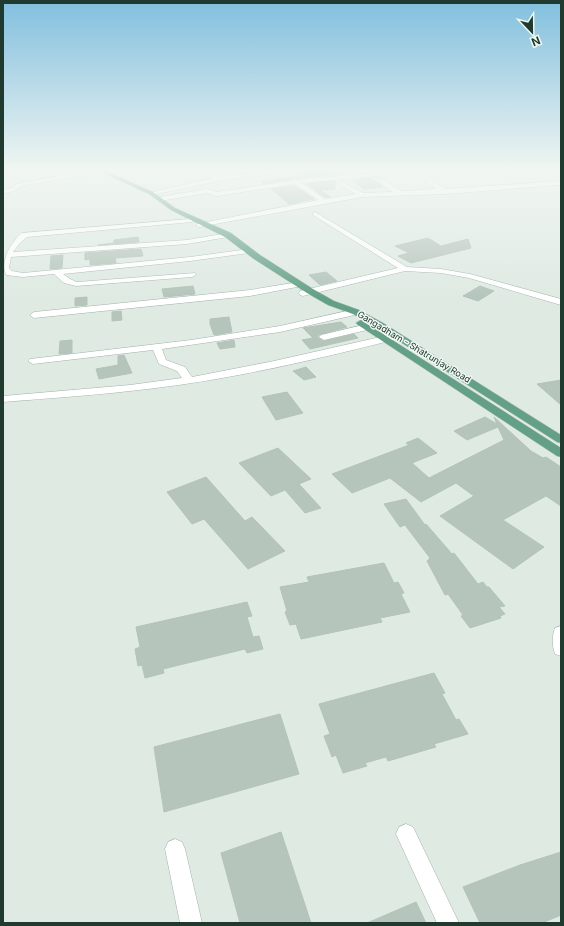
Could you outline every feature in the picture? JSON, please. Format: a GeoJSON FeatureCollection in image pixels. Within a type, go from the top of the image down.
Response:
{"type":"FeatureCollection","features":[{"type":"Feature","properties":{"kind":"main road","name":"Gangadham - Shatrunjay Road"},"geometry":{"type":"LineString","coordinates":[[170,212],[190,222],[202,224]]}},
{"type":"Feature","properties":{"kind":"main road","name":"Gangadham - Shatrunjay Road"},"geometry":{"type":"LineString","coordinates":[[179,212],[226,235],[296,285],[344,315],[368,327],[476,399],[561,453]]}},
{"type":"Feature","properties":{"kind":"main road","name":"Gangadham - Shatrunjay Road"},"geometry":{"type":"LineString","coordinates":[[307,292],[356,312],[398,336],[561,440]]}},
{"type":"Feature","properties":{"kind":"street"},"geometry":{"type":"LineString","coordinates":[[202,224],[265,212]]}},
{"type":"Feature","properties":{"kind":"street"},"geometry":{"type":"LineString","coordinates":[[315,214],[405,269]]}},
{"type":"Feature","properties":{"kind":"street"},"geometry":{"type":"LineString","coordinates":[[190,222],[25,235],[18,239],[5,262],[5,268],[10,273],[23,275],[196,258],[247,251]]}},
{"type":"Feature","properties":{"kind":"street"},"geometry":{"type":"LineString","coordinates":[[9,255],[187,242],[226,235]]}},
{"type":"Feature","properties":{"kind":"street"},"geometry":{"type":"LineString","coordinates":[[307,292],[405,269],[441,271],[470,276],[561,302]]}},
{"type":"Feature","properties":{"kind":"street"},"geometry":{"type":"LineString","coordinates":[[56,272],[67,282],[76,284],[192,274]]}},
{"type":"Feature","properties":{"kind":"street"},"geometry":{"type":"LineString","coordinates":[[34,315],[250,293],[296,285]]}},
{"type":"Feature","properties":{"kind":"street"},"geometry":{"type":"LineString","coordinates":[[34,361],[156,347],[280,329],[356,312]]}},
{"type":"Feature","properties":{"kind":"street"},"geometry":{"type":"LineString","coordinates":[[324,337],[368,327]]}},
{"type":"Feature","properties":{"kind":"street"},"geometry":{"type":"LineString","coordinates":[[3,399],[148,386],[189,380],[274,365],[398,336]]}},
{"type":"Feature","properties":{"kind":"street"},"geometry":{"type":"LineString","coordinates":[[156,347],[162,362],[181,369],[189,380]]}},
{"type":"Feature","properties":{"kind":"street"},"geometry":{"type":"LineString","coordinates":[[476,399],[490,394]]}},
{"type":"Feature","properties":{"kind":"street"},"geometry":{"type":"LineString","coordinates":[[561,632],[561,649]]}},
{"type":"Feature","properties":{"kind":"street"},"geometry":{"type":"LineString","coordinates":[[406,834],[448,923]]}},
{"type":"Feature","properties":{"kind":"street"},"geometry":{"type":"LineString","coordinates":[[175,849],[191,923]]}},
{"type":"Feature","properties":{"kind":"building"},"geometry":{"type":"Polygon","coordinates":[[[138,237],[139,242],[98,245],[114,243],[114,240],[138,237]]]}},
{"type":"Feature","properties":{"kind":"building"},"geometry":{"type":"Polygon","coordinates":[[[428,238],[441,246],[468,239],[471,248],[411,263],[398,256],[409,253],[395,246],[428,238]]]}},
{"type":"Feature","properties":{"kind":"building"},"geometry":{"type":"Polygon","coordinates":[[[141,249],[143,256],[115,258],[116,263],[90,265],[90,259],[85,260],[85,253],[141,249]]]}},
{"type":"Feature","properties":{"kind":"building"},"geometry":{"type":"Polygon","coordinates":[[[63,255],[62,268],[50,269],[51,256],[63,255]]]}},
{"type":"Feature","properties":{"kind":"building"},"geometry":{"type":"Polygon","coordinates":[[[326,272],[337,281],[320,285],[309,275],[326,272]]]}},
{"type":"Feature","properties":{"kind":"building"},"geometry":{"type":"Polygon","coordinates":[[[193,286],[195,294],[164,297],[162,289],[193,286]]]}},
{"type":"Feature","properties":{"kind":"building"},"geometry":{"type":"Polygon","coordinates":[[[480,286],[494,291],[478,301],[463,296],[480,286]]]}},
{"type":"Feature","properties":{"kind":"building"},"geometry":{"type":"Polygon","coordinates":[[[87,297],[87,305],[75,306],[75,298],[87,297]]]}},
{"type":"Feature","properties":{"kind":"building"},"geometry":{"type":"Polygon","coordinates":[[[121,311],[122,320],[112,321],[112,312],[121,311]]]}},
{"type":"Feature","properties":{"kind":"building"},"geometry":{"type":"Polygon","coordinates":[[[229,317],[232,332],[214,335],[210,324],[210,319],[229,317]]]}},
{"type":"Feature","properties":{"kind":"building"},"geometry":{"type":"Polygon","coordinates":[[[341,322],[347,327],[321,334],[318,338],[324,341],[354,334],[358,338],[310,349],[302,340],[313,338],[303,328],[341,322]]]}},
{"type":"Feature","properties":{"kind":"building"},"geometry":{"type":"Polygon","coordinates":[[[72,340],[72,353],[59,354],[60,341],[72,340]]]}},
{"type":"Feature","properties":{"kind":"building"},"geometry":{"type":"Polygon","coordinates":[[[234,340],[235,347],[220,349],[217,343],[234,340]]]}},
{"type":"Feature","properties":{"kind":"building"},"geometry":{"type":"Polygon","coordinates":[[[124,355],[132,373],[99,379],[96,369],[118,365],[118,356],[124,355]]]}},
{"type":"Feature","properties":{"kind":"building"},"geometry":{"type":"Polygon","coordinates":[[[306,367],[316,377],[304,380],[293,371],[306,367]]]}},
{"type":"Feature","properties":{"kind":"building"},"geometry":{"type":"Polygon","coordinates":[[[561,380],[561,405],[537,384],[561,380]]]}},
{"type":"Feature","properties":{"kind":"building"},"geometry":{"type":"Polygon","coordinates":[[[287,392],[303,413],[276,420],[262,397],[287,392]]]}},
{"type":"Feature","properties":{"kind":"building"},"geometry":{"type":"Polygon","coordinates":[[[485,417],[497,424],[494,417],[531,451],[543,458],[546,457],[561,467],[561,506],[546,496],[503,520],[544,547],[513,569],[440,516],[474,496],[456,483],[421,502],[390,478],[352,493],[332,474],[409,445],[406,443],[418,438],[437,453],[412,463],[429,478],[504,440],[498,427],[467,440],[454,431],[485,417]]]}},
{"type":"Feature","properties":{"kind":"building"},"geometry":{"type":"Polygon","coordinates":[[[278,448],[311,479],[299,484],[321,508],[305,513],[285,490],[271,496],[239,463],[278,448]]]}},
{"type":"Feature","properties":{"kind":"building"},"geometry":{"type":"Polygon","coordinates":[[[206,477],[245,521],[252,517],[285,551],[248,569],[204,519],[192,524],[167,492],[206,477]]]}},
{"type":"Feature","properties":{"kind":"building"},"geometry":{"type":"Polygon","coordinates":[[[406,499],[425,525],[426,524],[452,554],[454,553],[478,584],[483,582],[505,606],[499,607],[505,614],[500,616],[501,618],[470,628],[448,594],[445,595],[427,561],[430,558],[405,525],[400,527],[384,504],[406,499]]]}},
{"type":"Feature","properties":{"kind":"building"},"geometry":{"type":"Polygon","coordinates":[[[384,563],[394,583],[398,582],[404,593],[401,594],[410,612],[380,618],[382,622],[301,639],[296,624],[290,625],[285,612],[287,611],[280,587],[309,582],[307,577],[384,563]]]}},
{"type":"Feature","properties":{"kind":"building"},"geometry":{"type":"Polygon","coordinates":[[[247,602],[252,616],[247,617],[253,637],[259,636],[263,649],[247,653],[245,649],[163,669],[164,673],[145,678],[142,665],[138,666],[135,649],[140,647],[136,627],[247,602]]]}},
{"type":"Feature","properties":{"kind":"building"},"geometry":{"type":"Polygon","coordinates":[[[434,673],[445,693],[442,694],[456,720],[459,719],[468,734],[434,744],[436,747],[388,761],[386,757],[365,763],[367,766],[343,773],[336,755],[332,757],[324,736],[330,734],[319,704],[434,673]]]}},
{"type":"Feature","properties":{"kind":"building"},"geometry":{"type":"Polygon","coordinates":[[[280,714],[299,774],[164,812],[154,747],[280,714]]]}},
{"type":"Feature","properties":{"kind":"building"},"geometry":{"type":"Polygon","coordinates":[[[281,832],[311,923],[240,923],[221,853],[281,832]]]}},
{"type":"Feature","properties":{"kind":"building"},"geometry":{"type":"Polygon","coordinates":[[[561,852],[561,915],[542,923],[480,923],[463,887],[520,865],[561,852]]]}},
{"type":"Feature","properties":{"kind":"building"},"geometry":{"type":"Polygon","coordinates":[[[416,902],[426,923],[367,923],[416,902]]]}}]}
